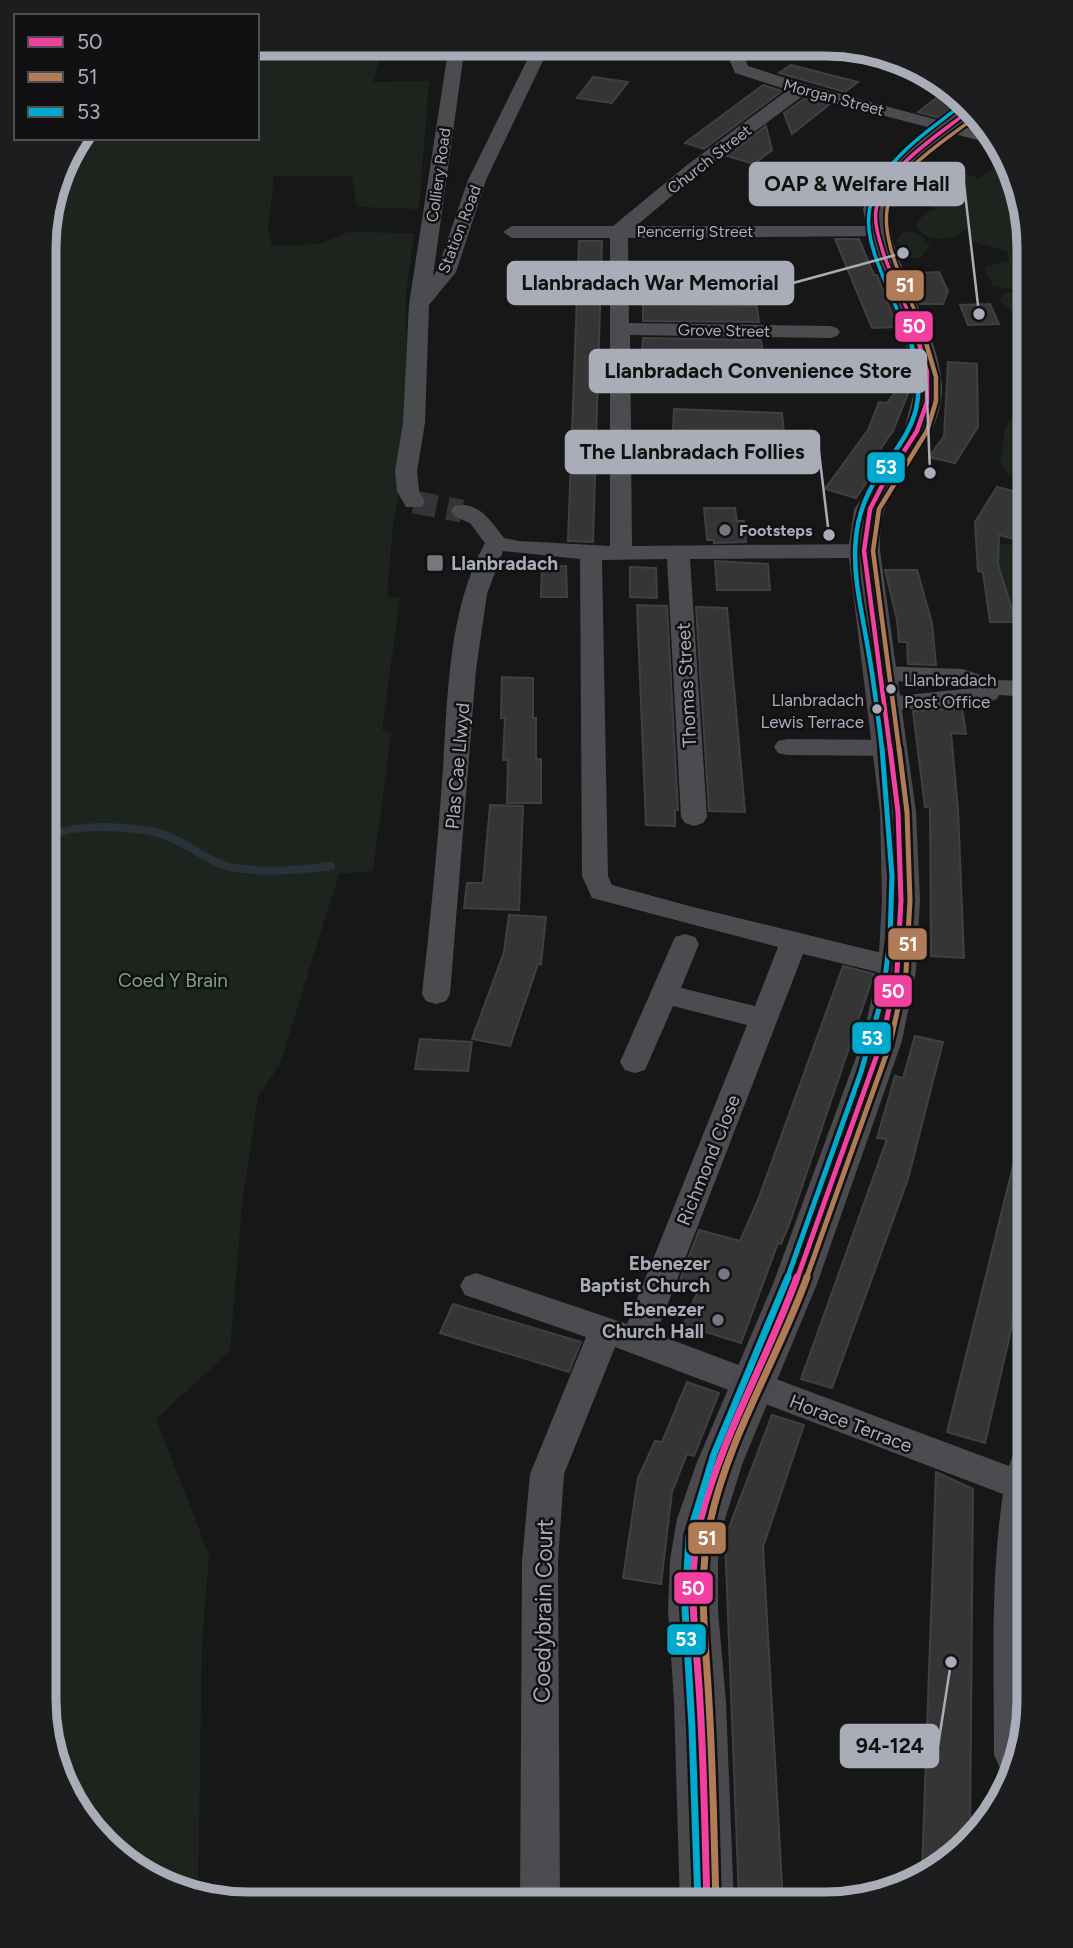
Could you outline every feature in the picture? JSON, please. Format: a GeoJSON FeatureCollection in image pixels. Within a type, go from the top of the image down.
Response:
{"type":"FeatureCollection","features":[{"type":"Feature","properties":{"kind":"street","name":"Colliery Road"},"geometry":{"type":"LineString","coordinates":[[419,304],[455,56]]}},
{"type":"Feature","properties":{"kind":"street","name":"Station Road"},"geometry":{"type":"LineString","coordinates":[[419,304],[446,272],[481,170],[537,56]]}},
{"type":"Feature","properties":{"kind":"street","name":"Morgan Street"},"geometry":{"type":"LineString","coordinates":[[738,56],[741,69],[801,89],[983,138]]}},
{"type":"Feature","properties":{"kind":"street","name":"Church Street"},"geometry":{"type":"LineString","coordinates":[[619,232],[693,169],[801,89]]}},
{"type":"Feature","properties":{"kind":"street"},"geometry":{"type":"LineString","coordinates":[[707,1892],[700,1702],[693,1611],[694,1560],[701,1520],[720,1462],[795,1284],[895,1003],[901,863],[893,748],[864,551],[865,529],[872,504],[923,421],[929,382],[924,354],[878,232],[876,209],[880,197],[895,175],[964,116]]}},
{"type":"Feature","properties":{"kind":"street"},"geometry":{"type":"LineString","coordinates":[[619,232],[621,554]]}},
{"type":"Feature","properties":{"kind":"street","name":"Pencerrig Street"},"geometry":{"type":"LineString","coordinates":[[512,233],[878,232]]}},
{"type":"Feature","properties":{"kind":"street"},"geometry":{"type":"LineString","coordinates":[[414,502],[408,491],[406,471],[414,423],[419,304]]}},
{"type":"Feature","properties":{"kind":"street","name":"Grove Street"},"geometry":{"type":"LineString","coordinates":[[619,329],[830,332]]}},
{"type":"Feature","properties":{"kind":"street"},"geometry":{"type":"LineString","coordinates":[[620,437],[806,442]]}},
{"type":"Feature","properties":{"kind":"street"},"geometry":{"type":"LineString","coordinates":[[462,511],[478,519],[496,543],[519,548],[621,554],[864,551]]}},
{"type":"Feature","properties":{"kind":"street","name":"Plas Cae Llwyd"},"geometry":{"type":"LineString","coordinates":[[436,993],[466,652],[481,573],[487,554],[496,543]]}},
{"type":"Feature","properties":{"kind":"street"},"geometry":{"type":"LineString","coordinates":[[591,553],[595,876],[602,891],[898,967]]}},
{"type":"Feature","properties":{"kind":"street","name":"Thomas Street"},"geometry":{"type":"LineString","coordinates":[[678,553],[694,817]]}},
{"type":"Feature","properties":{"kind":"street"},"geometry":{"type":"LineString","coordinates":[[884,689],[969,698],[988,694],[990,687],[1017,688]]}},
{"type":"Feature","properties":{"kind":"street"},"geometry":{"type":"LineString","coordinates":[[787,747],[893,748]]}},
{"type":"Feature","properties":{"kind":"street","name":"Richmond Close"},"geometry":{"type":"LineString","coordinates":[[621,1335],[764,1019],[794,942]]}},
{"type":"Feature","properties":{"kind":"street"},"geometry":{"type":"LineString","coordinates":[[635,1062],[685,944]]}},
{"type":"Feature","properties":{"kind":"street"},"geometry":{"type":"LineString","coordinates":[[664,994],[764,1019]]}},
{"type":"Feature","properties":{"kind":"street","name":"Horace Terrace"},"geometry":{"type":"LineString","coordinates":[[476,1286],[621,1335],[753,1385],[1017,1474]]}},
{"type":"Feature","properties":{"kind":"street","name":"Coedybrain Court"},"geometry":{"type":"LineString","coordinates":[[540,1892],[540,1561],[547,1474],[621,1335]]}},
{"type":"Feature","properties":{"kind":"street"},"geometry":{"type":"LineString","coordinates":[[1013,1736],[1014,1548],[1017,1530]]}},
{"type":"Feature","properties":{"kind":"green space","name":"Coed Y Brain"},"geometry":{"type":"Polygon","coordinates":[[[259,56],[381,56],[373,82],[429,81],[419,209],[357,207],[352,176],[274,176],[268,227],[272,246],[320,244],[348,232],[414,233],[406,295],[407,387],[401,484],[393,525],[387,596],[400,598],[382,730],[391,733],[373,871],[339,874],[280,1064],[258,1097],[242,1203],[230,1351],[156,1419],[209,1555],[202,1643],[198,1885],[152,1866],[112,1836],[96,1817],[76,1785],[66,1762],[56,1712],[58,223],[66,186],[89,140],[259,140],[259,56]]]}},
{"type":"Feature","properties":{"kind":"green space"},"geometry":{"type":"Polygon","coordinates":[[[997,164],[1007,186],[1015,223],[1017,290],[993,286],[984,267],[1009,261],[1007,251],[973,242],[966,229],[955,236],[940,239],[920,232],[916,226],[927,212],[937,209],[918,203],[916,186],[909,181],[913,176],[934,178],[954,171],[978,178],[997,164]]]}},
{"type":"Feature","properties":{"kind":"green space"},"geometry":{"type":"Polygon","coordinates":[[[905,231],[918,233],[930,246],[920,258],[906,258],[898,249],[897,239],[905,231]]]}},
{"type":"Feature","properties":{"kind":"green space"},"geometry":{"type":"Polygon","coordinates":[[[1017,291],[1017,316],[1000,301],[1003,293],[1017,291]]]}},
{"type":"Feature","properties":{"kind":"green space"},"geometry":{"type":"Polygon","coordinates":[[[1017,415],[1017,479],[1008,474],[1000,463],[1004,435],[1013,417],[1017,415]]]}},
{"type":"Feature","properties":{"kind":"green space"},"geometry":{"type":"Polygon","coordinates":[[[1017,544],[1017,619],[1015,619],[993,545],[1017,544]]]}},
{"type":"Feature","properties":{"kind":"building"},"geometry":{"type":"Polygon","coordinates":[[[791,65],[858,82],[845,92],[779,73],[791,65]]]}},
{"type":"Feature","properties":{"kind":"building"},"geometry":{"type":"Polygon","coordinates":[[[593,77],[628,82],[612,103],[577,98],[593,77]]]}},
{"type":"Feature","properties":{"kind":"building"},"geometry":{"type":"Polygon","coordinates":[[[763,85],[782,91],[704,149],[685,143],[763,85]]]}},
{"type":"Feature","properties":{"kind":"building"},"geometry":{"type":"Polygon","coordinates":[[[940,95],[956,108],[943,119],[918,112],[940,95]]]}},
{"type":"Feature","properties":{"kind":"building"},"geometry":{"type":"Polygon","coordinates":[[[805,98],[830,104],[792,134],[784,113],[805,98]]]}},
{"type":"Feature","properties":{"kind":"building"},"geometry":{"type":"Polygon","coordinates":[[[766,126],[772,150],[754,164],[727,156],[766,126]]]}},
{"type":"Feature","properties":{"kind":"building"},"geometry":{"type":"Polygon","coordinates":[[[835,239],[859,239],[874,275],[877,275],[897,327],[872,328],[835,239]]]}},
{"type":"Feature","properties":{"kind":"building"},"geometry":{"type":"Polygon","coordinates":[[[579,241],[602,241],[593,542],[568,541],[579,241]]]}},
{"type":"Feature","properties":{"kind":"building"},"geometry":{"type":"Polygon","coordinates":[[[939,272],[948,291],[943,304],[920,304],[907,274],[939,272]]]}},
{"type":"Feature","properties":{"kind":"building"},"geometry":{"type":"Polygon","coordinates":[[[643,304],[757,306],[759,322],[643,321],[643,304]]]}},
{"type":"Feature","properties":{"kind":"building"},"geometry":{"type":"Polygon","coordinates":[[[990,304],[999,324],[968,325],[960,305],[990,304]]]}},
{"type":"Feature","properties":{"kind":"building"},"geometry":{"type":"Polygon","coordinates":[[[643,338],[761,340],[763,355],[642,353],[643,338]]]}},
{"type":"Feature","properties":{"kind":"building"},"geometry":{"type":"Polygon","coordinates":[[[948,362],[977,364],[978,427],[955,463],[929,457],[944,436],[948,362]]]}},
{"type":"Feature","properties":{"kind":"building"},"geometry":{"type":"Polygon","coordinates":[[[907,376],[911,386],[893,431],[877,454],[884,456],[856,498],[825,489],[868,430],[879,402],[887,403],[907,376]]]}},
{"type":"Feature","properties":{"kind":"building"},"geometry":{"type":"Polygon","coordinates":[[[674,409],[782,413],[784,433],[673,430],[674,409]]]}},
{"type":"Feature","properties":{"kind":"building"},"geometry":{"type":"Polygon","coordinates":[[[997,487],[1017,492],[1017,540],[999,535],[998,564],[1016,622],[990,622],[983,572],[978,571],[975,522],[997,487]]]}},
{"type":"Feature","properties":{"kind":"building","name":"Footsteps"},"geometry":{"type":"Polygon","coordinates":[[[704,508],[735,508],[737,521],[744,521],[746,542],[714,543],[714,540],[707,540],[704,508]]]}},
{"type":"Feature","properties":{"kind":"building"},"geometry":{"type":"Polygon","coordinates":[[[715,561],[768,564],[770,590],[717,590],[715,561]]]}},
{"type":"Feature","properties":{"kind":"building"},"geometry":{"type":"Polygon","coordinates":[[[542,566],[566,566],[567,597],[541,597],[542,566]]]}},
{"type":"Feature","properties":{"kind":"building"},"geometry":{"type":"Polygon","coordinates":[[[630,567],[656,568],[657,598],[630,597],[630,567]]]}},
{"type":"Feature","properties":{"kind":"building"},"geometry":{"type":"Polygon","coordinates":[[[885,570],[917,570],[932,623],[936,665],[908,664],[907,642],[899,642],[897,620],[885,570]]]}},
{"type":"Feature","properties":{"kind":"building"},"geometry":{"type":"Polygon","coordinates":[[[637,605],[667,606],[678,810],[675,810],[675,826],[646,825],[637,605]]]}},
{"type":"Feature","properties":{"kind":"building"},"geometry":{"type":"Polygon","coordinates":[[[696,607],[727,608],[745,812],[709,811],[696,607]]]}},
{"type":"Feature","properties":{"kind":"building"},"geometry":{"type":"Polygon","coordinates":[[[502,677],[533,678],[536,760],[541,759],[541,803],[507,803],[508,760],[503,760],[505,718],[501,718],[502,677]]]}},
{"type":"Feature","properties":{"kind":"building"},"geometry":{"type":"Polygon","coordinates":[[[962,708],[966,734],[951,733],[958,809],[964,958],[931,956],[930,808],[925,807],[913,711],[962,708]]]}},
{"type":"Feature","properties":{"kind":"building"},"geometry":{"type":"Polygon","coordinates":[[[490,805],[523,806],[519,910],[464,908],[467,883],[483,883],[490,805]]]}},
{"type":"Feature","properties":{"kind":"building"},"geometry":{"type":"Polygon","coordinates":[[[509,915],[546,917],[541,964],[538,964],[510,1046],[472,1039],[504,952],[509,915]]]}},
{"type":"Feature","properties":{"kind":"building"},"geometry":{"type":"Polygon","coordinates":[[[843,966],[874,974],[789,1225],[781,1244],[778,1243],[741,1343],[683,1325],[698,1291],[678,1285],[699,1230],[740,1241],[758,1200],[843,966]]]}},
{"type":"Feature","properties":{"kind":"building"},"geometry":{"type":"Polygon","coordinates":[[[915,1036],[943,1042],[908,1179],[832,1388],[801,1379],[887,1139],[877,1138],[895,1076],[903,1078],[915,1036]]]}},
{"type":"Feature","properties":{"kind":"building"},"geometry":{"type":"Polygon","coordinates":[[[420,1039],[472,1042],[468,1071],[415,1069],[420,1039]]]}},
{"type":"Feature","properties":{"kind":"building"},"geometry":{"type":"Polygon","coordinates":[[[1017,1150],[1017,1304],[985,1443],[947,1432],[1017,1150]]]}},
{"type":"Feature","properties":{"kind":"building"},"geometry":{"type":"Polygon","coordinates":[[[453,1304],[581,1342],[569,1372],[440,1333],[453,1304]]]}},
{"type":"Feature","properties":{"kind":"building"},"geometry":{"type":"Polygon","coordinates":[[[687,1382],[719,1393],[694,1456],[687,1454],[672,1492],[661,1584],[623,1578],[638,1478],[655,1441],[662,1442],[687,1382]]]}},
{"type":"Feature","properties":{"kind":"building"},"geometry":{"type":"Polygon","coordinates":[[[772,1415],[804,1425],[763,1547],[782,1892],[739,1892],[725,1538],[772,1415]]]}},
{"type":"Feature","properties":{"kind":"building"},"geometry":{"type":"Polygon","coordinates":[[[936,1472],[973,1489],[970,1825],[952,1844],[922,1865],[936,1472]]]}},
{"type":"Feature","properties":{"kind":"waterway"},"geometry":{"type":"LineString","coordinates":[[56,835],[81,828],[132,829],[168,836],[215,862],[235,868],[283,870],[331,866]]}},
{"type":"Feature","properties":{"kind":"tunnel"},"geometry":{"type":"LineString","coordinates":[[414,502],[462,511]]}},
{"type":"Feature","properties":{"kind":"transit line","name":"53"},"geometry":{"type":"LineString","coordinates":[[698,1892],[684,1584],[689,1536],[703,1483],[786,1282],[861,1072],[883,994],[890,938],[892,876],[887,787],[858,586],[856,536],[868,497],[910,428],[920,389],[913,351],[874,254],[867,216],[877,183],[889,167],[919,138],[957,109]]}},
{"type":"Feature","properties":{"kind":"transit line","name":"50"},"geometry":{"type":"LineString","coordinates":[[707,1892],[700,1702],[693,1611],[694,1560],[701,1519],[720,1462],[795,1284],[882,1041],[897,971],[901,900],[898,812],[864,551],[870,509],[917,431],[927,402],[928,382],[920,343],[878,235],[876,209],[881,195],[901,167],[963,115]]}},
{"type":"Feature","properties":{"kind":"transit line","name":"51"},"geometry":{"type":"LineString","coordinates":[[716,1892],[709,1702],[702,1611],[703,1561],[710,1521],[728,1465],[803,1287],[890,1044],[906,972],[910,900],[907,812],[873,551],[879,509],[927,431],[936,401],[936,377],[919,321],[897,264],[889,238],[886,215],[890,197],[907,174],[969,121]]}},
{"type":"Feature","properties":{"kind":"place","name":"Llanbradach War Memorial"},"geometry":{"type":"Point","coordinates":[903,253]}},
{"type":"Feature","properties":{"kind":"place","name":"OAP & Welfare Hall"},"geometry":{"type":"Point","coordinates":[979,314]}},
{"type":"Feature","properties":{"kind":"place","name":"Llanbradach Convenience Store"},"geometry":{"type":"Point","coordinates":[930,473]}},
{"type":"Feature","properties":{"kind":"place","name":"Footsteps"},"geometry":{"type":"Point","coordinates":[725,530]}},
{"type":"Feature","properties":{"kind":"place","name":"The Llanbradach Follies"},"geometry":{"type":"Point","coordinates":[829,535]}},
{"type":"Feature","properties":{"kind":"place","name":"Llanbradach"},"geometry":{"type":"Point","coordinates":[435,563]}},
{"type":"Feature","properties":{"kind":"place","name":"Llanbradach Post Office"},"geometry":{"type":"Point","coordinates":[891,689]}},
{"type":"Feature","properties":{"kind":"place","name":"Llanbradach Lewis Terrace"},"geometry":{"type":"Point","coordinates":[877,709]}},
{"type":"Feature","properties":{"kind":"place","name":"Ebenezer Baptist Church"},"geometry":{"type":"Point","coordinates":[724,1274]}},
{"type":"Feature","properties":{"kind":"place","name":"Ebenezer Church Hall"},"geometry":{"type":"Point","coordinates":[718,1320]}},
{"type":"Feature","properties":{"kind":"place","name":"94-124"},"geometry":{"type":"Point","coordinates":[951,1662]}}]}
